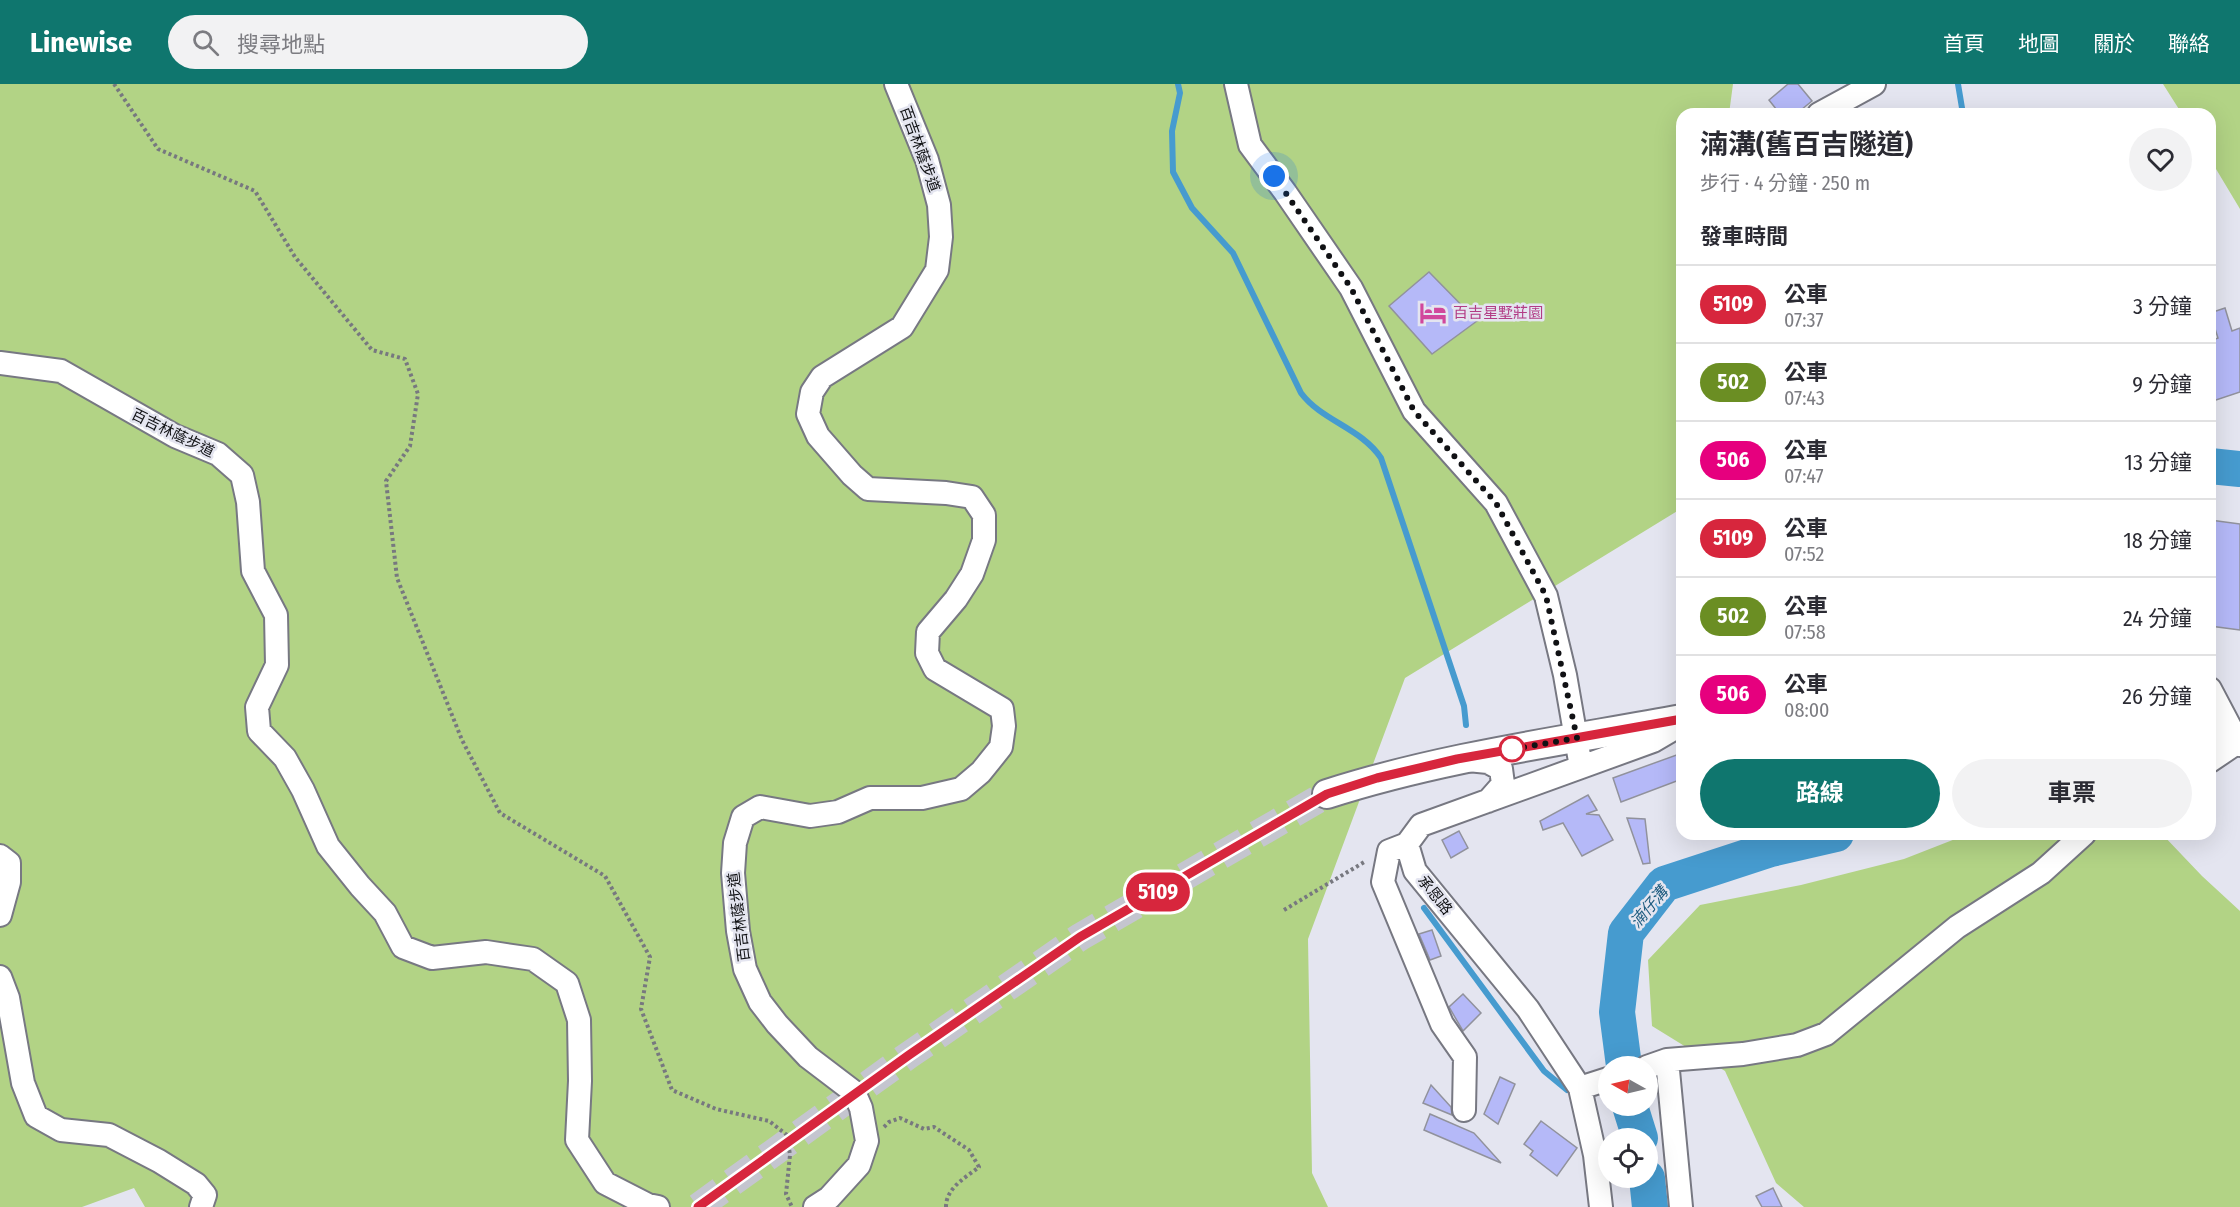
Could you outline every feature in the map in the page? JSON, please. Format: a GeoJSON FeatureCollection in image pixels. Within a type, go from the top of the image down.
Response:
{"type":"FeatureCollection","features":[{"type":"Feature","properties":{"kind":"main road"},"geometry":{"type":"LineString","coordinates":[[1327,794],[1377,778],[1457,759],[1676,720]]}},
{"type":"Feature","properties":{"kind":"main road"},"geometry":{"type":"LineString","coordinates":[[2216,736],[2239,742]]}},
{"type":"Feature","properties":{"kind":"street","name":"百吉林蔭步道"},"geometry":{"type":"LineString","coordinates":[[867,1141],[861,1108],[854,1092],[808,1057],[760,1002],[745,969],[738,931],[733,873],[735,843],[743,817],[760,807],[810,816],[838,812],[870,798],[922,798],[961,789],[981,772],[1001,747],[1004,726],[1002,709],[935,669],[927,653],[928,632],[956,599],[972,574],[984,540],[984,515],[972,497],[946,493],[868,489],[852,475],[818,436],[808,414],[812,392],[822,377],[902,327],[936,270],[941,237],[939,205],[927,160],[896,84]]}},
{"type":"Feature","properties":{"kind":"street"},"geometry":{"type":"LineString","coordinates":[[1236,84],[1250,145],[1351,288],[1414,411],[1496,503],[1546,596],[1577,738],[1581,767]]}},
{"type":"Feature","properties":{"kind":"street"},"geometry":{"type":"LineString","coordinates":[[1831,108],[1874,84]]}},
{"type":"Feature","properties":{"kind":"street","name":"百吉林蔭步道"},"geometry":{"type":"LineString","coordinates":[[0,363],[61,371],[175,436],[218,454],[242,475],[248,502],[253,571],[276,615],[277,665],[257,707],[259,731],[285,758],[303,790],[328,846],[385,913],[403,947],[432,958],[486,952],[533,959],[567,983],[579,1020],[580,1081],[577,1140],[605,1183],[648,1205],[658,1207]]}},
{"type":"Feature","properties":{"kind":"street"},"geometry":{"type":"LineString","coordinates":[[2216,700],[2239,742],[2216,757]]}},
{"type":"Feature","properties":{"kind":"street"},"geometry":{"type":"LineString","coordinates":[[1464,1110],[1465,1057],[1442,1024],[1383,882],[1398,847],[1421,825],[1653,741],[1676,728]]}},
{"type":"Feature","properties":{"kind":"street"},"geometry":{"type":"LineString","coordinates":[[1457,759],[1488,762],[1501,769],[1503,784],[1488,801]]}},
{"type":"Feature","properties":{"kind":"street"},"geometry":{"type":"LineString","coordinates":[[1658,1063],[1797,1045],[1826,1034],[1957,927],[2041,873],[2077,840]]}},
{"type":"Feature","properties":{"kind":"street","name":"承恩路"},"geometry":{"type":"LineString","coordinates":[[1398,847],[1528,1009],[1580,1088],[1595,1155],[1600,1207]]}},
{"type":"Feature","properties":{"kind":"street"},"geometry":{"type":"LineString","coordinates":[[0,856],[9,863],[9,882],[0,915]]}},
{"type":"Feature","properties":{"kind":"street"},"geometry":{"type":"LineString","coordinates":[[0,977],[8,998],[23,1083],[36,1116],[61,1130],[109,1135],[159,1161],[196,1184],[205,1195],[201,1207]]}},
{"type":"Feature","properties":{"kind":"street"},"geometry":{"type":"LineString","coordinates":[[1658,1069],[1681,1207]]}},
{"type":"Feature","properties":{"kind":"street"},"geometry":{"type":"LineString","coordinates":[[1580,1088],[1598,1082]]}},
{"type":"Feature","properties":{"kind":"street"},"geometry":{"type":"LineString","coordinates":[[815,1207],[829,1198],[859,1165],[867,1141]]}},
{"type":"Feature","properties":{"kind":"path"},"geometry":{"type":"LineString","coordinates":[[114,84],[158,149],[255,190],[295,257],[372,350],[405,359],[418,394],[410,446],[386,481],[397,578],[462,740],[500,813],[605,876],[650,957],[641,1009],[672,1090],[716,1108],[769,1121],[787,1135],[790,1155],[786,1194],[792,1207]]}},
{"type":"Feature","properties":{"kind":"path"},"geometry":{"type":"LineString","coordinates":[[1284,910],[1378,853],[1398,847]]}},
{"type":"Feature","properties":{"kind":"path"},"geometry":{"type":"LineString","coordinates":[[867,1141],[889,1122],[900,1118],[924,1129],[934,1127],[969,1150],[979,1167],[951,1189],[946,1200],[946,1207]]}},
{"type":"Feature","properties":{"kind":"green space"},"geometry":{"type":"Polygon","coordinates":[[[0,84],[1733,84],[1730,108],[1676,108],[1676,512],[1405,678],[1308,939],[1312,1173],[1328,1207],[145,1207],[134,1188],[82,1207],[0,1207],[0,84]]]}},
{"type":"Feature","properties":{"kind":"green space"},"geometry":{"type":"Polygon","coordinates":[[[2163,84],[2240,84],[2240,209],[2216,169],[2216,108],[2178,108],[2163,84]]]}},
{"type":"Feature","properties":{"kind":"green space"},"geometry":{"type":"Polygon","coordinates":[[[1953,840],[2168,840],[2240,911],[2240,1207],[1804,1207],[1776,1183],[1725,1071],[1652,1026],[1648,960],[1700,905],[1801,885],[1904,859],[1953,840]]]}},
{"type":"Feature","properties":{"kind":"building"},"geometry":{"type":"Polygon","coordinates":[[[1788,84],[1798,84],[1812,101],[1803,108],[1775,108],[1769,100],[1788,84]]]}},
{"type":"Feature","properties":{"kind":"building","name":"百吉星墅莊園"},"geometry":{"type":"Polygon","coordinates":[[[1429,272],[1477,321],[1432,354],[1389,306],[1429,272]]]}},
{"type":"Feature","properties":{"kind":"building"},"geometry":{"type":"Polygon","coordinates":[[[2225,308],[2232,331],[2240,328],[2240,392],[2216,400],[2216,339],[2218,338],[2216,311],[2225,308]]]}},
{"type":"Feature","properties":{"kind":"building"},"geometry":{"type":"Polygon","coordinates":[[[2216,521],[2240,524],[2240,630],[2216,627],[2216,521]]]}},
{"type":"Feature","properties":{"kind":"building"},"geometry":{"type":"Polygon","coordinates":[[[1676,755],[1676,781],[1621,802],[1613,778],[1676,755]]]}},
{"type":"Feature","properties":{"kind":"building"},"geometry":{"type":"Polygon","coordinates":[[[1588,795],[1597,810],[1586,814],[1599,815],[1613,840],[1582,856],[1563,823],[1543,830],[1540,821],[1588,795]]]}},
{"type":"Feature","properties":{"kind":"building"},"geometry":{"type":"Polygon","coordinates":[[[1627,818],[1645,819],[1650,863],[1643,864],[1627,818]]]}},
{"type":"Feature","properties":{"kind":"building"},"geometry":{"type":"Polygon","coordinates":[[[1459,831],[1468,848],[1451,858],[1442,840],[1459,831]]]}},
{"type":"Feature","properties":{"kind":"building"},"geometry":{"type":"Polygon","coordinates":[[[1432,930],[1441,956],[1430,960],[1419,934],[1432,930]]]}},
{"type":"Feature","properties":{"kind":"building"},"geometry":{"type":"Polygon","coordinates":[[[1463,994],[1481,1013],[1463,1031],[1449,1007],[1463,994]]]}},
{"type":"Feature","properties":{"kind":"building"},"geometry":{"type":"Polygon","coordinates":[[[1500,1077],[1515,1084],[1498,1124],[1484,1114],[1500,1077]]]}},
{"type":"Feature","properties":{"kind":"building"},"geometry":{"type":"Polygon","coordinates":[[[1431,1085],[1451,1107],[1452,1115],[1423,1103],[1431,1085]]]}},
{"type":"Feature","properties":{"kind":"building"},"geometry":{"type":"Polygon","coordinates":[[[1430,1114],[1474,1133],[1501,1163],[1424,1130],[1430,1114]]]}},
{"type":"Feature","properties":{"kind":"building"},"geometry":{"type":"Polygon","coordinates":[[[1541,1121],[1577,1148],[1557,1176],[1530,1155],[1533,1151],[1524,1144],[1541,1121]]]}},
{"type":"Feature","properties":{"kind":"building"},"geometry":{"type":"Polygon","coordinates":[[[1773,1188],[1782,1207],[1762,1207],[1756,1196],[1773,1188]]]}},
{"type":"Feature","properties":{"kind":"waterway"},"geometry":{"type":"LineString","coordinates":[[1178,84],[1180,93],[1172,131],[1173,172],[1192,208],[1233,253],[1301,393],[1320,411],[1363,439],[1381,458],[1464,706],[1466,725]]}},
{"type":"Feature","properties":{"kind":"waterway"},"geometry":{"type":"LineString","coordinates":[[1958,84],[1962,108]]}},
{"type":"Feature","properties":{"kind":"waterway","name":"湳仔溝"},"geometry":{"type":"LineString","coordinates":[[2216,467],[2240,469]]}},
{"type":"Feature","properties":{"kind":"waterway","name":"湳仔溝"},"geometry":{"type":"LineString","coordinates":[[1623,1056],[1617,1012],[1626,933],[1664,884],[1771,849],[1810,840]]}},
{"type":"Feature","properties":{"kind":"waterway"},"geometry":{"type":"LineString","coordinates":[[1424,908],[1544,1071],[1567,1090]]}},
{"type":"Feature","properties":{"kind":"waterway","name":"湳仔溝"},"geometry":{"type":"LineString","coordinates":[[1633,1116],[1637,1128]]}},
{"type":"Feature","properties":{"kind":"waterway","name":"湳仔溝"},"geometry":{"type":"LineString","coordinates":[[1648,1188],[1650,1207]]}},
{"type":"Feature","properties":{"kind":"tunnel"},"geometry":{"type":"LineString","coordinates":[[698,1207],[909,1055],[1080,937],[1327,794]]}},
{"type":"Feature","properties":{"kind":"bus line","name":"5109"},"geometry":{"type":"LineString","coordinates":[[698,1207],[909,1055],[1080,937],[1327,794],[1377,778],[1457,759],[1676,720]]}},
{"type":"Feature","properties":{"kind":"place","name":"百吉星墅莊園"},"geometry":{"type":"Point","coordinates":[1433,313]}},
{"type":"Feature","properties":{"kind":"route"},"geometry":{"type":"LineString","coordinates":[[1274,176],[1351,288],[1414,411],[1496,503],[1546,596],[1577,738],[1502,751],[1512,749]]}}]}
